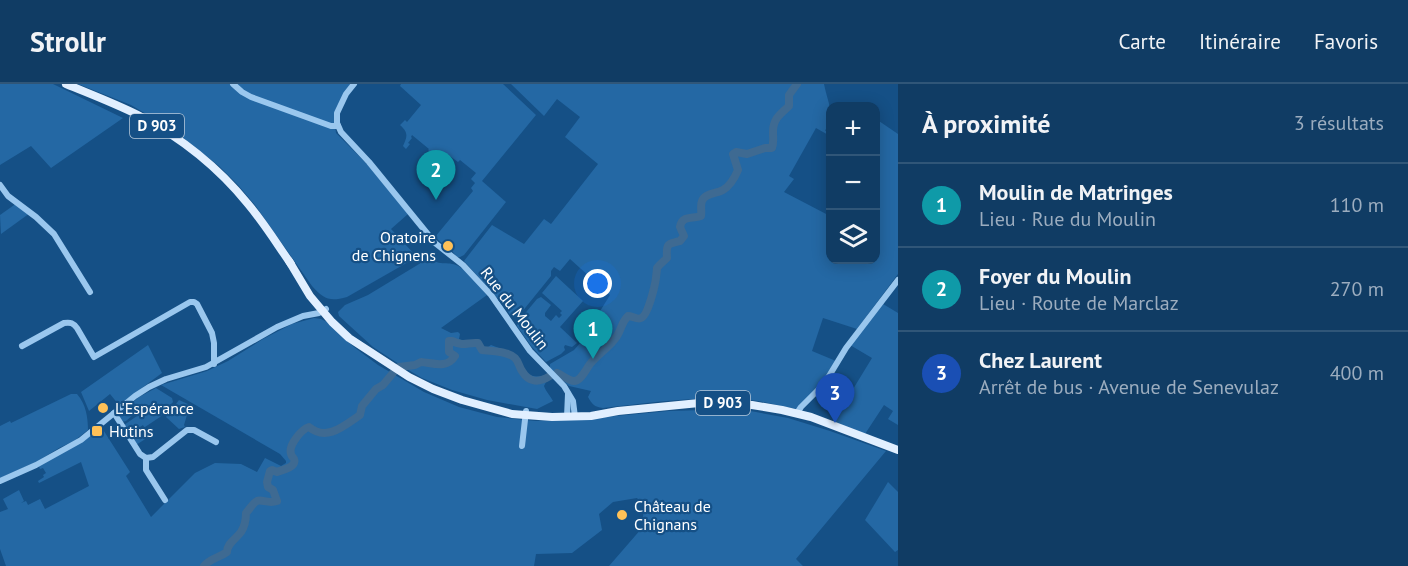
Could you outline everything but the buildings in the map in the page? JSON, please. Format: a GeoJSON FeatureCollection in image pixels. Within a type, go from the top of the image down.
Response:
{"type":"FeatureCollection","features":[{"type":"Feature","properties":{"kind":"main road","name":"D 903"},"geometry":{"type":"LineString","coordinates":[[66,84],[146,119],[198,154],[243,198],[322,307],[375,356],[427,386],[462,400],[508,413],[596,415],[681,404],[752,405],[797,413],[898,450]]}},
{"type":"Feature","properties":{"kind":"street"},"geometry":{"type":"LineString","coordinates":[[233,84],[251,98],[333,126],[338,126],[338,110],[354,84]]}},
{"type":"Feature","properties":{"kind":"street","name":"Rue du Moulin"},"geometry":{"type":"LineString","coordinates":[[338,126],[438,246],[460,263],[500,306],[530,351],[567,390],[572,399],[571,415]]}},
{"type":"Feature","properties":{"kind":"street"},"geometry":{"type":"LineString","coordinates":[[0,185],[8,196],[54,234],[90,292]]}},
{"type":"Feature","properties":{"kind":"street"},"geometry":{"type":"LineString","coordinates":[[797,413],[822,386],[846,348],[898,280]]}},
{"type":"Feature","properties":{"kind":"street"},"geometry":{"type":"LineString","coordinates":[[22,346],[70,322],[77,328],[94,357],[190,302],[194,302],[212,333],[214,364]]}},
{"type":"Feature","properties":{"kind":"street"},"geometry":{"type":"LineString","coordinates":[[0,481],[36,465],[78,441],[153,384],[214,364],[273,329],[322,307]]}},
{"type":"Feature","properties":{"kind":"street"},"geometry":{"type":"LineString","coordinates":[[114,413],[140,454],[146,458],[153,456],[187,430],[197,431],[216,442]]}},
{"type":"Feature","properties":{"kind":"street"},"geometry":{"type":"LineString","coordinates":[[522,446],[526,413]]}},
{"type":"Feature","properties":{"kind":"street"},"geometry":{"type":"LineString","coordinates":[[146,458],[147,470],[165,500]]}},
{"type":"Feature","properties":{"kind":"shaded area"},"geometry":{"type":"Polygon","coordinates":[[[0,84],[53,84],[123,118],[51,168],[31,146],[0,165],[0,84]]]}},
{"type":"Feature","properties":{"kind":"shaded area"},"geometry":{"type":"Polygon","coordinates":[[[78,84],[351,84],[334,118],[336,133],[368,165],[408,214],[391,229],[417,257],[347,297],[331,299],[324,297],[312,286],[255,205],[219,166],[173,130],[131,105],[78,84]]]}},
{"type":"Feature","properties":{"kind":"shaded area"},"geometry":{"type":"Polygon","coordinates":[[[401,84],[503,84],[536,115],[482,181],[506,202],[460,257],[457,257],[445,242],[443,244],[435,237],[473,191],[471,188],[475,183],[471,179],[476,173],[460,160],[458,162],[447,154],[438,164],[434,160],[436,157],[429,149],[412,135],[406,149],[403,146],[406,135],[400,125],[405,120],[407,122],[421,105],[400,86],[401,84]]]}},
{"type":"Feature","properties":{"kind":"shaded area"},"geometry":{"type":"Polygon","coordinates":[[[511,84],[824,84],[829,102],[826,102],[826,134],[816,128],[789,176],[794,179],[784,192],[826,214],[826,264],[880,264],[880,122],[898,134],[898,274],[857,329],[823,318],[812,351],[836,361],[817,389],[796,409],[724,398],[689,399],[600,408],[594,405],[588,397],[591,391],[569,386],[550,368],[550,364],[574,350],[581,342],[610,295],[570,259],[560,271],[554,267],[551,276],[517,318],[511,316],[464,261],[492,225],[524,244],[544,219],[551,224],[598,164],[565,137],[580,117],[557,99],[544,116],[511,84]]]}},
{"type":"Feature","properties":{"kind":"shaded area"},"geometry":{"type":"Polygon","coordinates":[[[17,203],[30,213],[1,234],[0,215],[17,203]]]}},
{"type":"Feature","properties":{"kind":"shaded area"},"geometry":{"type":"Polygon","coordinates":[[[429,258],[460,267],[487,295],[441,328],[451,333],[458,332],[459,339],[467,343],[473,340],[479,341],[485,349],[491,345],[514,354],[520,366],[529,375],[549,374],[551,377],[544,386],[553,401],[537,409],[487,400],[452,390],[422,378],[405,368],[373,347],[339,316],[338,312],[345,305],[368,295],[429,258]]]}},
{"type":"Feature","properties":{"kind":"shaded area"},"geometry":{"type":"Polygon","coordinates":[[[556,276],[583,301],[560,327],[577,343],[572,347],[565,345],[565,350],[561,354],[546,362],[531,346],[517,323],[541,297],[551,305],[545,316],[551,321],[556,315],[559,318],[562,315],[560,313],[562,311],[542,293],[556,276]]]}},
{"type":"Feature","properties":{"kind":"shaded area"},"geometry":{"type":"Polygon","coordinates":[[[883,304],[898,313],[898,425],[888,419],[893,411],[884,405],[865,434],[833,422],[872,358],[850,345],[883,304]]]}},
{"type":"Feature","properties":{"kind":"shaded area"},"geometry":{"type":"Polygon","coordinates":[[[314,318],[327,322],[378,365],[424,392],[459,407],[497,417],[536,421],[669,411],[740,409],[788,418],[886,451],[796,559],[803,566],[609,566],[642,528],[644,506],[637,498],[613,502],[599,514],[602,530],[572,553],[536,554],[534,566],[6,566],[0,549],[0,512],[8,509],[3,499],[19,490],[24,501],[21,503],[26,501],[28,505],[40,499],[45,509],[89,486],[81,462],[39,483],[38,481],[46,473],[39,466],[102,428],[130,472],[126,476],[151,517],[195,473],[215,463],[241,464],[257,472],[265,458],[281,466],[286,463],[280,454],[161,385],[207,371],[292,324],[314,318]]]}},
{"type":"Feature","properties":{"kind":"shaded area"},"geometry":{"type":"Polygon","coordinates":[[[148,345],[162,373],[119,405],[110,394],[89,411],[81,392],[148,345]]]}},
{"type":"Feature","properties":{"kind":"shaded area"},"geometry":{"type":"Polygon","coordinates":[[[156,388],[172,398],[173,402],[160,417],[145,427],[150,436],[136,445],[132,437],[144,427],[143,425],[130,434],[124,425],[137,416],[135,413],[122,422],[119,414],[139,397],[156,388]]]}},
{"type":"Feature","properties":{"kind":"shaded area"},"geometry":{"type":"Polygon","coordinates":[[[71,394],[77,394],[83,402],[88,430],[74,441],[38,461],[0,478],[0,426],[71,394]]]}},
{"type":"Feature","properties":{"kind":"shaded area"},"geometry":{"type":"Polygon","coordinates":[[[179,400],[190,405],[185,427],[179,429],[166,417],[179,400]]]}},
{"type":"Feature","properties":{"kind":"shaded area"},"geometry":{"type":"Polygon","coordinates":[[[888,482],[898,492],[898,550],[895,552],[865,520],[888,482]]]}},
{"type":"Feature","properties":{"kind":"waterway"},"geometry":{"type":"LineString","coordinates":[[557,373],[572,381],[579,379],[593,360],[614,340],[628,316],[638,319],[644,316],[653,293],[657,268],[667,258],[667,247],[680,241],[684,236],[680,227],[681,223],[685,219],[701,216],[703,198],[723,190],[730,184],[738,170],[733,154],[736,152],[747,154],[772,148],[774,124],[789,106],[789,95],[797,84]]}},
{"type":"Feature","properties":{"kind":"waterway"},"geometry":{"type":"LineString","coordinates":[[399,367],[421,362],[448,363],[455,356],[449,352],[449,341],[452,341],[463,344],[478,343],[482,350],[508,354],[516,360],[531,380],[538,381],[550,376]]}},
{"type":"Feature","properties":{"kind":"waterway"},"geometry":{"type":"LineString","coordinates":[[204,566],[227,552],[230,544],[242,530],[246,513],[256,502],[277,501],[273,490],[268,487],[270,471],[277,472],[293,465],[295,460],[291,456],[291,450],[299,434],[309,427],[322,433],[336,430],[348,423],[360,415],[362,406],[393,373]]}},
{"type":"Feature","properties":{"kind":"place","name":"Foyer du Moulin"},"geometry":{"type":"Point","coordinates":[436,200]}},
{"type":"Feature","properties":{"kind":"place","name":"Oratoire de Chignens"},"geometry":{"type":"Point","coordinates":[448,246]}},
{"type":"Feature","properties":{"kind":"place","name":"Moulin de Matringes"},"geometry":{"type":"Point","coordinates":[593,359]}},
{"type":"Feature","properties":{"kind":"place","name":"L'Espérance"},"geometry":{"type":"Point","coordinates":[103,408]}},
{"type":"Feature","properties":{"kind":"place","name":"Chez Laurent"},"geometry":{"type":"Point","coordinates":[835,423]}},
{"type":"Feature","properties":{"kind":"place","name":"Hutins"},"geometry":{"type":"Point","coordinates":[97,431]}},
{"type":"Feature","properties":{"kind":"place","name":"Château de Chignans"},"geometry":{"type":"Point","coordinates":[622,515]}}]}
